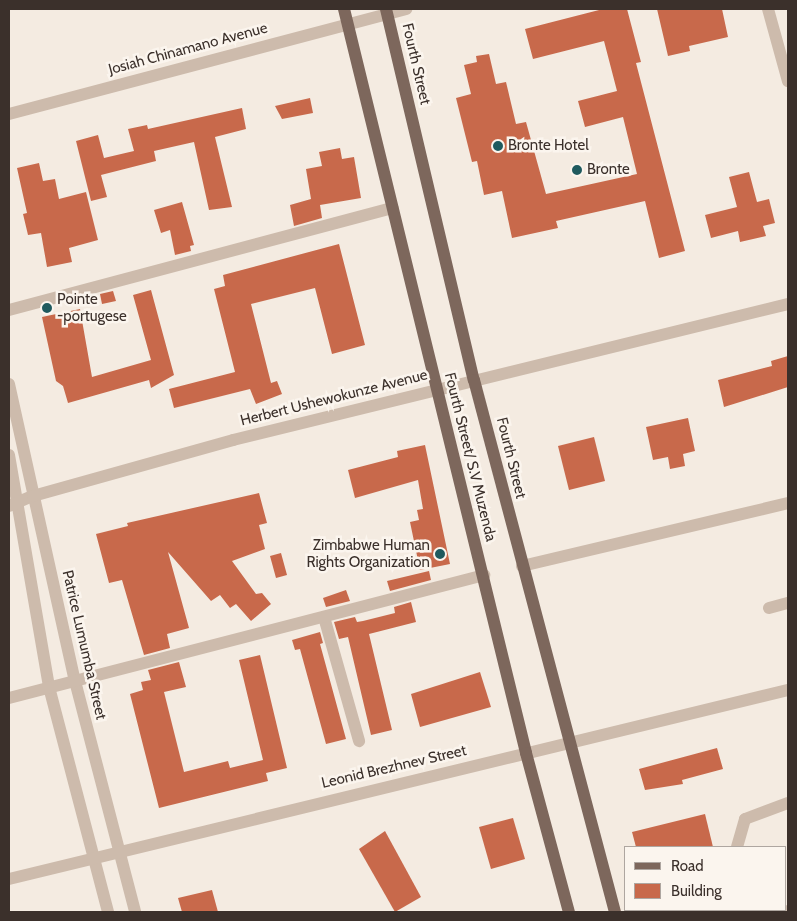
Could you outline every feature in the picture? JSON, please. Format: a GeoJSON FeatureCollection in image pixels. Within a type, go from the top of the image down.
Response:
{"type":"FeatureCollection","features":[{"type":"Feature","properties":{"kind":"main road","name":"Fourth Street/ S.V Muzenda"},"geometry":{"type":"LineString","coordinates":[[344,9],[526,753],[570,912]]}},
{"type":"Feature","properties":{"kind":"main road","name":"Fourth Street"},"geometry":{"type":"LineString","coordinates":[[387,11],[474,380],[615,912]]}},
{"type":"Feature","properties":{"kind":"street","name":"Josiah Chinamano Avenue"},"geometry":{"type":"LineString","coordinates":[[9,114],[387,11],[406,9]]}},
{"type":"Feature","properties":{"kind":"street"},"geometry":{"type":"LineString","coordinates":[[768,9],[788,81]]}},
{"type":"Feature","properties":{"kind":"street"},"geometry":{"type":"LineString","coordinates":[[9,310],[393,208]]}},
{"type":"Feature","properties":{"kind":"street","name":"Herbert Ushewokunze Avenue"},"geometry":{"type":"LineString","coordinates":[[14,505],[32,496],[233,440],[788,304]]}},
{"type":"Feature","properties":{"kind":"street","name":"Patrice Lumumba Street"},"geometry":{"type":"LineString","coordinates":[[9,384],[74,681],[135,912]]}},
{"type":"Feature","properties":{"kind":"street"},"geometry":{"type":"LineString","coordinates":[[9,455],[14,505],[49,687],[108,912]]}},
{"type":"Feature","properties":{"kind":"street"},"geometry":{"type":"LineString","coordinates":[[522,566],[788,503]]}},
{"type":"Feature","properties":{"kind":"street"},"geometry":{"type":"LineString","coordinates":[[9,698],[484,575]]}},
{"type":"Feature","properties":{"kind":"street"},"geometry":{"type":"LineString","coordinates":[[769,608],[788,603]]}},
{"type":"Feature","properties":{"kind":"street"},"geometry":{"type":"LineString","coordinates":[[324,617],[360,741]]}},
{"type":"Feature","properties":{"kind":"street","name":"Leonid Brezhnev Street"},"geometry":{"type":"LineString","coordinates":[[9,879],[120,850],[788,690]]}},
{"type":"Feature","properties":{"kind":"street"},"geometry":{"type":"LineString","coordinates":[[737,846],[745,819],[788,803]]}},
{"type":"Feature","properties":{"kind":"street"},"geometry":{"type":"LineString","coordinates":[[784,912],[788,911]]}},
{"type":"Feature","properties":{"kind":"building"},"geometry":{"type":"Polygon","coordinates":[[[603,9],[627,9],[641,62],[636,63],[685,251],[659,258],[645,201],[556,221],[558,228],[512,238],[502,191],[484,195],[477,161],[472,162],[456,98],[471,94],[464,65],[477,62],[476,56],[489,54],[496,84],[506,82],[516,124],[526,122],[546,194],[637,174],[623,117],[585,127],[578,101],[617,91],[604,41],[533,59],[525,29],[603,9]]]}},
{"type":"Feature","properties":{"kind":"building"},"geometry":{"type":"Polygon","coordinates":[[[657,9],[722,9],[728,37],[689,46],[690,51],[668,56],[657,9]]]}},
{"type":"Feature","properties":{"kind":"building"},"geometry":{"type":"Polygon","coordinates":[[[310,98],[313,113],[282,119],[275,106],[310,98]]]}},
{"type":"Feature","properties":{"kind":"building"},"geometry":{"type":"Polygon","coordinates":[[[242,108],[246,129],[215,137],[232,207],[209,210],[194,142],[154,151],[156,161],[101,175],[107,197],[91,201],[76,141],[98,135],[104,158],[134,151],[128,129],[147,125],[148,129],[242,108]]]}},
{"type":"Feature","properties":{"kind":"building"},"geometry":{"type":"Polygon","coordinates":[[[340,148],[342,159],[354,157],[361,198],[320,205],[322,218],[294,226],[290,205],[311,199],[306,169],[322,166],[319,152],[340,148]]]}},
{"type":"Feature","properties":{"kind":"building"},"geometry":{"type":"Polygon","coordinates":[[[39,163],[43,181],[55,179],[59,199],[86,192],[98,240],[69,248],[72,262],[47,267],[41,233],[28,235],[23,214],[27,213],[17,168],[39,163]]]}},
{"type":"Feature","properties":{"kind":"building"},"geometry":{"type":"Polygon","coordinates":[[[749,172],[757,202],[769,199],[775,223],[763,226],[766,236],[740,242],[738,231],[711,238],[705,215],[737,207],[729,177],[749,172]]]}},
{"type":"Feature","properties":{"kind":"building"},"geometry":{"type":"Polygon","coordinates":[[[182,202],[194,245],[190,246],[191,251],[175,255],[170,230],[161,233],[154,210],[182,202]]]}},
{"type":"Feature","properties":{"kind":"building"},"geometry":{"type":"Polygon","coordinates":[[[339,244],[365,345],[332,354],[315,288],[251,304],[271,383],[277,381],[282,394],[256,404],[250,389],[174,408],[169,389],[235,372],[214,289],[225,286],[223,275],[339,244]]]}},
{"type":"Feature","properties":{"kind":"building"},"geometry":{"type":"Polygon","coordinates":[[[151,290],[174,375],[151,388],[149,380],[68,403],[63,386],[56,381],[42,317],[80,309],[92,377],[151,360],[133,295],[151,290]]]}},
{"type":"Feature","properties":{"kind":"building"},"geometry":{"type":"Polygon","coordinates":[[[113,291],[116,301],[102,304],[100,294],[113,291]]]}},
{"type":"Feature","properties":{"kind":"building"},"geometry":{"type":"Polygon","coordinates":[[[788,356],[788,387],[724,407],[718,380],[772,366],[771,361],[788,356]]]}},
{"type":"Feature","properties":{"kind":"building"},"geometry":{"type":"Polygon","coordinates":[[[688,418],[695,451],[683,454],[685,466],[670,469],[668,457],[653,460],[646,427],[688,418]]]}},
{"type":"Feature","properties":{"kind":"building"},"geometry":{"type":"Polygon","coordinates":[[[594,437],[605,481],[569,490],[558,446],[594,437]]]}},
{"type":"Feature","properties":{"kind":"building"},"geometry":{"type":"Polygon","coordinates":[[[425,445],[450,564],[420,570],[410,522],[419,520],[417,510],[423,509],[418,480],[355,498],[348,470],[398,457],[397,451],[425,445]]]}},
{"type":"Feature","properties":{"kind":"building"},"geometry":{"type":"Polygon","coordinates":[[[259,493],[267,523],[259,525],[265,549],[232,561],[256,594],[262,593],[271,604],[251,621],[236,604],[230,608],[220,595],[211,601],[168,552],[189,628],[167,634],[170,648],[144,655],[122,580],[109,583],[96,534],[128,526],[127,523],[259,493]]]}},
{"type":"Feature","properties":{"kind":"building"},"geometry":{"type":"Polygon","coordinates":[[[281,553],[287,575],[276,578],[270,556],[281,553]]]}},
{"type":"Feature","properties":{"kind":"building"},"geometry":{"type":"Polygon","coordinates":[[[429,571],[431,580],[390,591],[387,581],[429,571]]]}},
{"type":"Feature","properties":{"kind":"building"},"geometry":{"type":"Polygon","coordinates":[[[346,590],[350,601],[326,607],[323,598],[346,590]]]}},
{"type":"Feature","properties":{"kind":"building"},"geometry":{"type":"Polygon","coordinates":[[[411,602],[416,622],[369,634],[392,730],[371,735],[348,637],[339,639],[334,622],[355,617],[357,622],[395,613],[394,607],[411,602]]]}},
{"type":"Feature","properties":{"kind":"building"},"geometry":{"type":"Polygon","coordinates":[[[320,632],[323,643],[320,644],[346,739],[326,744],[300,649],[295,650],[292,640],[320,632]]]}},
{"type":"Feature","properties":{"kind":"building"},"geometry":{"type":"Polygon","coordinates":[[[260,655],[287,768],[266,773],[268,781],[159,808],[130,694],[143,690],[141,682],[151,680],[148,670],[179,662],[186,687],[164,692],[184,772],[228,761],[230,768],[263,760],[239,660],[260,655]]]}},
{"type":"Feature","properties":{"kind":"building"},"geometry":{"type":"Polygon","coordinates":[[[480,672],[491,707],[420,727],[411,694],[480,672]]]}},
{"type":"Feature","properties":{"kind":"building"},"geometry":{"type":"Polygon","coordinates":[[[717,748],[723,769],[682,780],[683,784],[645,790],[639,769],[717,748]]]}},
{"type":"Feature","properties":{"kind":"building"},"geometry":{"type":"Polygon","coordinates":[[[705,814],[713,846],[636,846],[632,832],[705,814]]]}},
{"type":"Feature","properties":{"kind":"building"},"geometry":{"type":"Polygon","coordinates":[[[513,818],[525,859],[491,869],[479,827],[513,818]]]}},
{"type":"Feature","properties":{"kind":"building"},"geometry":{"type":"Polygon","coordinates":[[[385,831],[421,897],[395,912],[359,849],[385,831]]]}},
{"type":"Feature","properties":{"kind":"building"},"geometry":{"type":"Polygon","coordinates":[[[212,890],[218,912],[182,912],[178,898],[212,890]]]}},
{"type":"Feature","properties":{"kind":"place","name":"Bronte Hotel"},"geometry":{"type":"Point","coordinates":[498,146]}},
{"type":"Feature","properties":{"kind":"place","name":"Bronte"},"geometry":{"type":"Point","coordinates":[577,170]}},
{"type":"Feature","properties":{"kind":"place","name":"Pointe -portugese"},"geometry":{"type":"Point","coordinates":[47,308]}},
{"type":"Feature","properties":{"kind":"place","name":"Zimbabwe Human Rights Organization"},"geometry":{"type":"Point","coordinates":[440,554]}}]}
